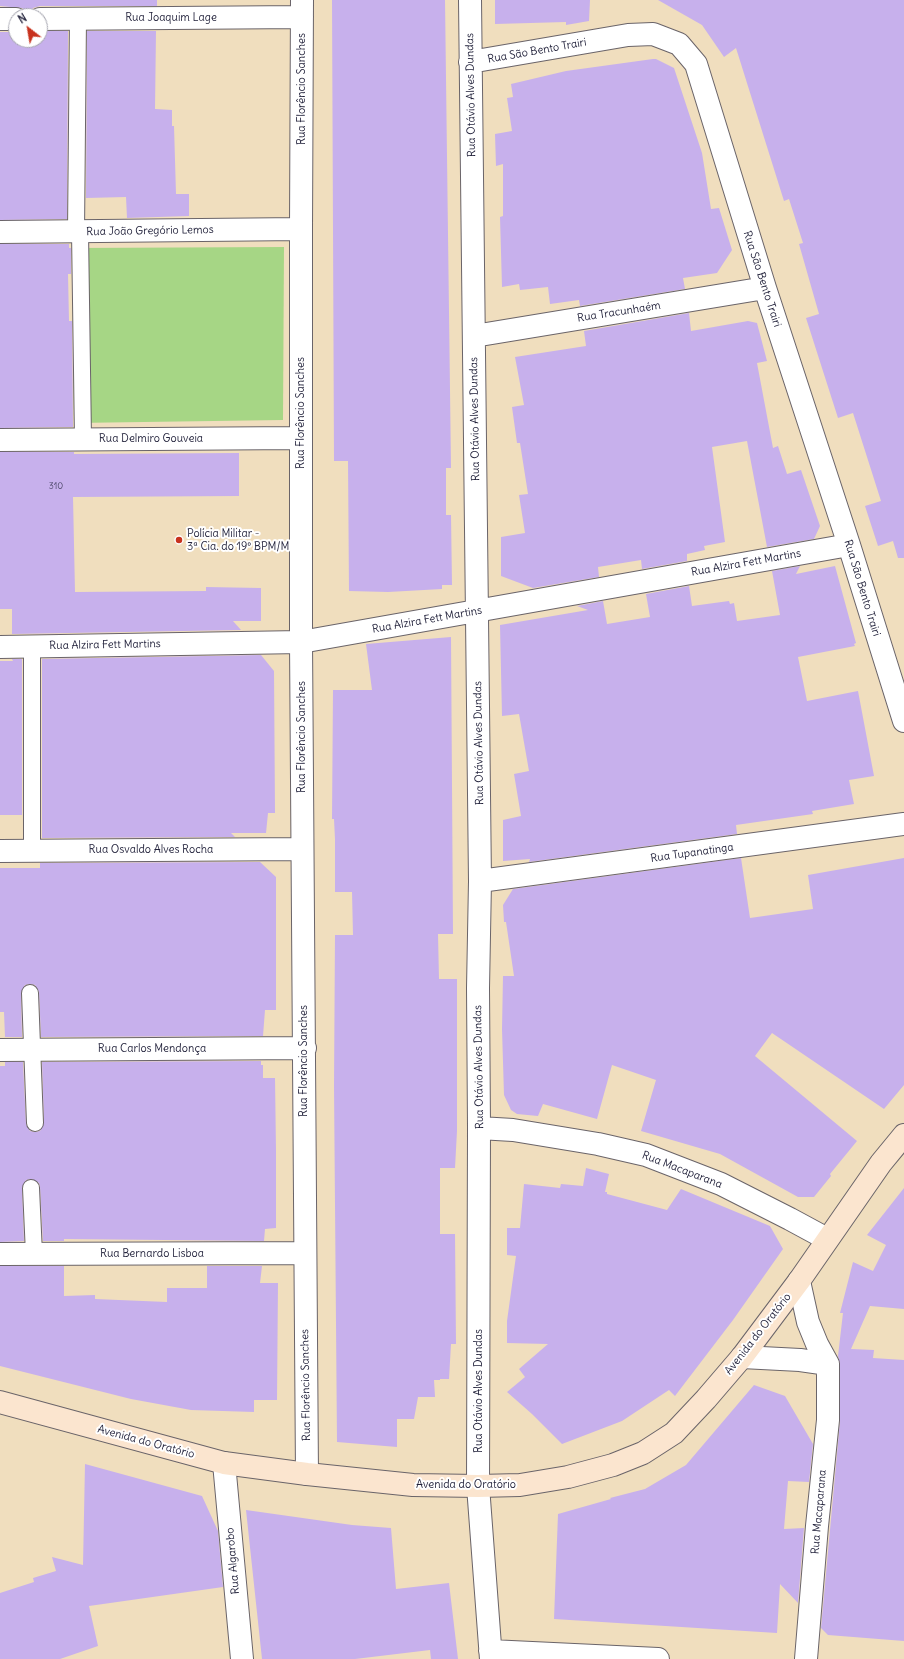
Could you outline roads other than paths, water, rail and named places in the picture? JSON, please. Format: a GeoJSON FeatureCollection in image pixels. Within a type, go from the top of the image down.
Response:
{"type":"FeatureCollection","features":[{"type":"Feature","properties":{"kind":"main road","name":"Avenida do Oratório"},"geometry":{"type":"LineString","coordinates":[[0,1402],[224,1463],[307,1474],[413,1485],[520,1485],[568,1477],[613,1465],[643,1453],[674,1433],[706,1399],[742,1357],[799,1281],[881,1163],[904,1135]]}},
{"type":"Feature","properties":{"kind":"street","name":"Rua Otávio Alves Dundas"},"geometry":{"type":"LineString","coordinates":[[470,0],[480,881],[478,988],[478,1486],[490,1655]]}},
{"type":"Feature","properties":{"kind":"street","name":"Rua Joaquim Lage"},"geometry":{"type":"LineString","coordinates":[[48,18],[302,8]]}},
{"type":"Feature","properties":{"kind":"street","name":"Rua Florêncio Sanches"},"geometry":{"type":"LineString","coordinates":[[302,8],[301,642],[307,1474]]}},
{"type":"Feature","properties":{"kind":"street","name":"Rua São Bento Trairi"},"geometry":{"type":"LineString","coordinates":[[470,62],[628,35],[653,34],[679,44],[696,64],[765,288],[849,545],[904,721]]}},
{"type":"Feature","properties":{"kind":"street","name":"Rua João Gregório Lemos"},"geometry":{"type":"LineString","coordinates":[[0,232],[301,229]]}},
{"type":"Feature","properties":{"kind":"street","name":"Rua Tracunhaém"},"geometry":{"type":"LineString","coordinates":[[474,336],[765,288]]}},
{"type":"Feature","properties":{"kind":"street","name":"Rua Delmiro Gouveia"},"geometry":{"type":"LineString","coordinates":[[0,440],[302,438]]}},
{"type":"Feature","properties":{"kind":"street","name":"Rua Alzira Fett Martins"},"geometry":{"type":"LineString","coordinates":[[0,646],[301,642],[849,545]]}},
{"type":"Feature","properties":{"kind":"street","name":"Rua Tupanatinga"},"geometry":{"type":"LineString","coordinates":[[480,881],[904,824]]}},
{"type":"Feature","properties":{"kind":"street","name":"Rua Osvaldo Alves Rocha"},"geometry":{"type":"LineString","coordinates":[[0,851],[302,849]]}},
{"type":"Feature","properties":{"kind":"street","name":"Rua Carlos Mendonça"},"geometry":{"type":"LineString","coordinates":[[0,1050],[305,1048]]}},
{"type":"Feature","properties":{"kind":"street","name":"Rua Macaparana"},"geometry":{"type":"LineString","coordinates":[[479,1128],[513,1130],[591,1142],[646,1155],[721,1184],[827,1239]]}},
{"type":"Feature","properties":{"kind":"street","name":"Rua Bernardo Lisboa"},"geometry":{"type":"LineString","coordinates":[[0,1254],[305,1253]]}},
{"type":"Feature","properties":{"kind":"street","name":"Rua Macaparana"},"geometry":{"type":"LineString","coordinates":[[799,1281],[808,1322],[817,1344],[828,1364],[828,1420],[816,1526],[806,1659]]}},
{"type":"Feature","properties":{"kind":"street"},"geometry":{"type":"LineString","coordinates":[[742,1357],[792,1359],[828,1364]]}},
{"type":"Feature","properties":{"kind":"street","name":"Rua Algarobo"},"geometry":{"type":"LineString","coordinates":[[224,1463],[242,1659]]}},
{"type":"Feature","properties":{"kind":"street"},"geometry":{"type":"LineString","coordinates":[[490,1655],[658,1659]]}},
{"type":"Feature","properties":{"kind":"lane"},"geometry":{"type":"LineString","coordinates":[[78,18],[78,232],[82,439]]}},
{"type":"Feature","properties":{"kind":"lane"},"geometry":{"type":"LineString","coordinates":[[32,646],[32,851]]}},
{"type":"Feature","properties":{"kind":"lane"},"geometry":{"type":"LineString","coordinates":[[30,993],[35,1123]]}},
{"type":"Feature","properties":{"kind":"lane"},"geometry":{"type":"LineString","coordinates":[[31,1188],[34,1254]]}},
{"type":"Feature","properties":{"kind":"place","name":"Polícia Militar - 3ª Cia. do 19º BPM/M"},"geometry":{"type":"Point","coordinates":[179,540]}}]}
